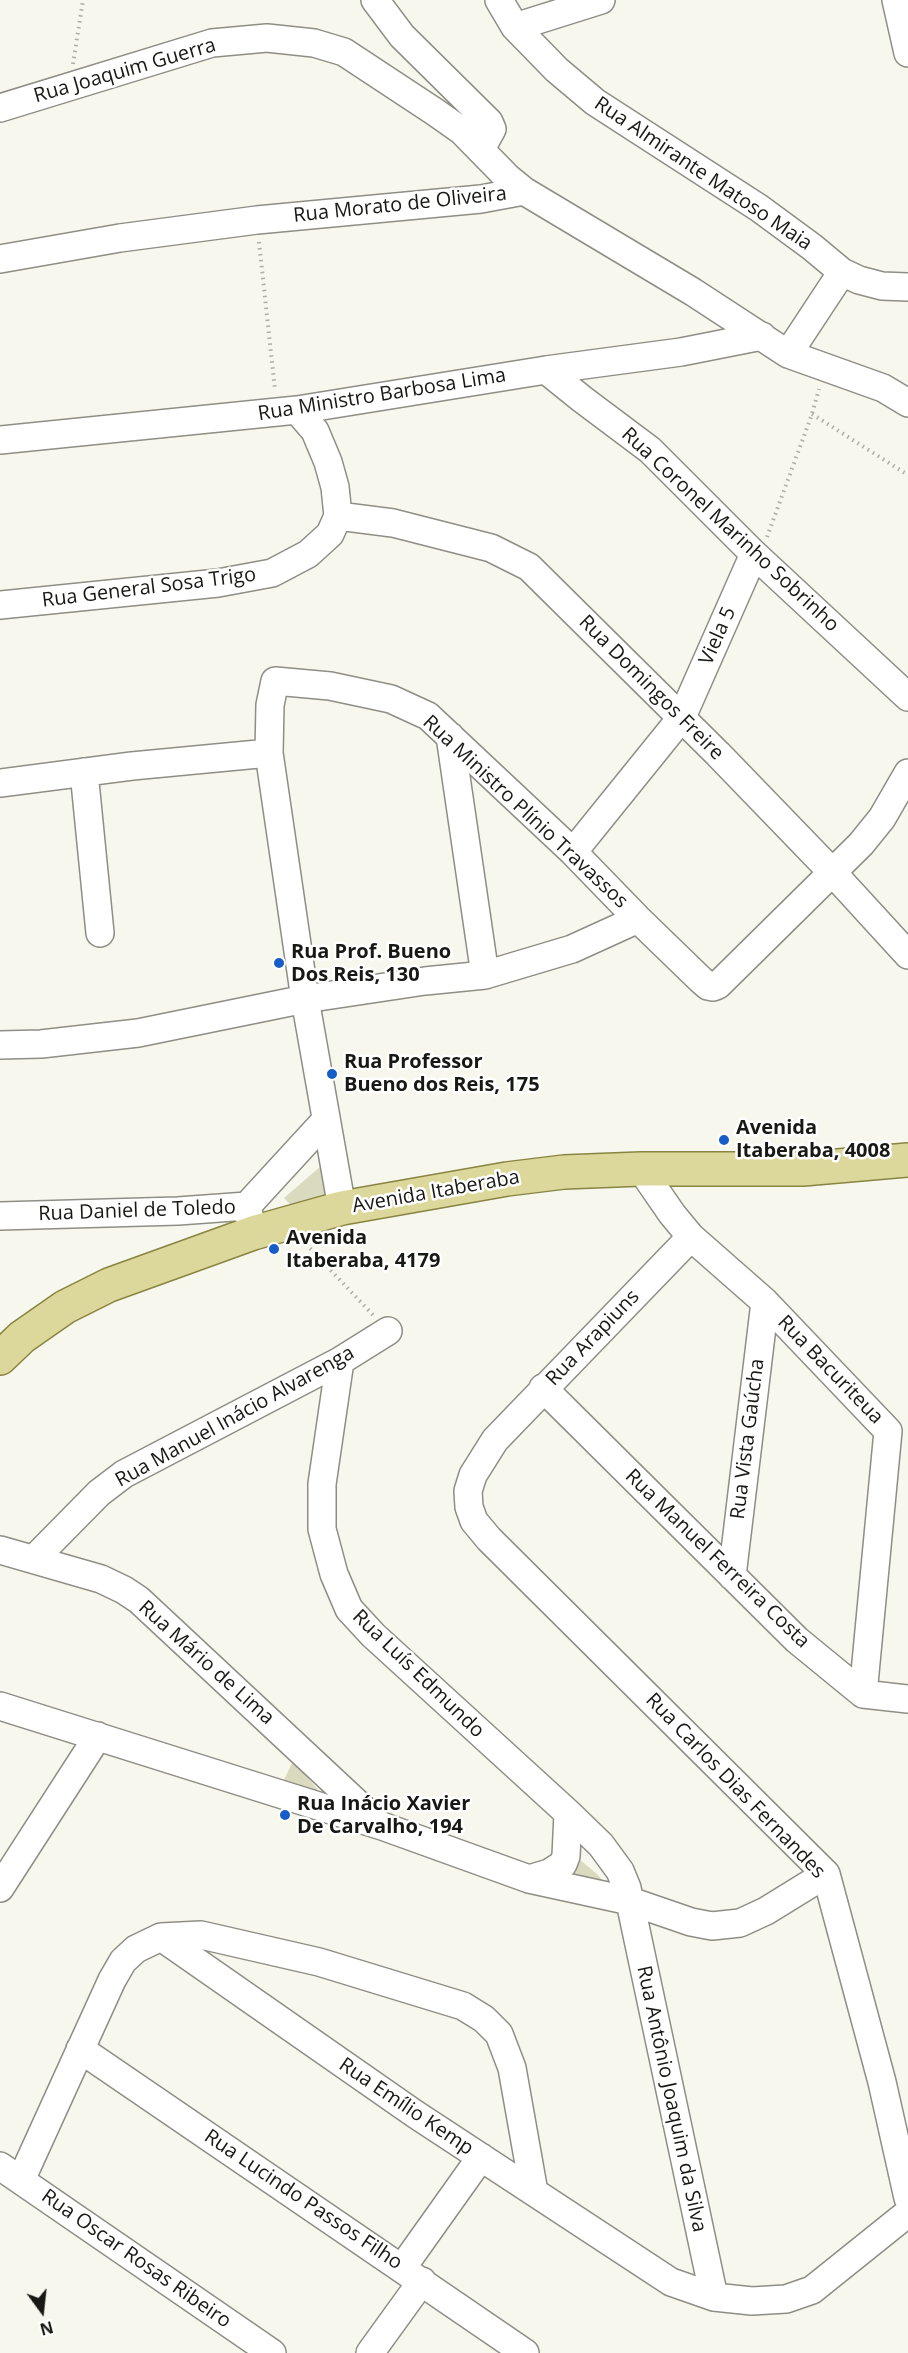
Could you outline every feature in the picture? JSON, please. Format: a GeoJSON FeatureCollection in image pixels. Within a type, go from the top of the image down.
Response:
{"type":"FeatureCollection","features":[{"type":"Feature","properties":{"kind":"main road","name":"Avenida Itaberaba"},"geometry":{"type":"LineString","coordinates":[[0,1358],[22,1337],[65,1307],[250,1219],[286,1224],[342,1208],[507,1179],[564,1172],[641,1169],[803,1169],[908,1160]]}},
{"type":"Feature","properties":{"kind":"street"},"geometry":{"type":"LineString","coordinates":[[375,0],[402,36],[489,122],[492,129],[481,149]]}},
{"type":"Feature","properties":{"kind":"street","name":"Rua Almirante Matoso Maia"},"geometry":{"type":"LineString","coordinates":[[499,0],[515,27],[557,70],[595,102],[759,208],[842,272],[859,280],[882,286],[908,287]]}},
{"type":"Feature","properties":{"kind":"street"},"geometry":{"type":"LineString","coordinates":[[896,0],[908,53]]}},
{"type":"Feature","properties":{"kind":"street"},"geometry":{"type":"LineString","coordinates":[[515,27],[597,1]]}},
{"type":"Feature","properties":{"kind":"street","name":"Rua Joaquim Guerra"},"geometry":{"type":"LineString","coordinates":[[0,108],[212,43],[267,38],[314,43],[344,52],[462,131],[524,191]]}},
{"type":"Feature","properties":{"kind":"street","name":"Rua Morato de Oliveira"},"geometry":{"type":"LineString","coordinates":[[0,259],[120,238],[257,220],[481,199],[524,191],[693,291],[788,354],[883,388],[908,403]]}},
{"type":"Feature","properties":{"kind":"street"},"geometry":{"type":"LineString","coordinates":[[788,354],[842,272]]}},
{"type":"Feature","properties":{"kind":"street","name":"Rua Ministro Barbosa Lima"},"geometry":{"type":"LineString","coordinates":[[0,440],[287,411],[546,370],[681,352],[762,336]]}},
{"type":"Feature","properties":{"kind":"street","name":"Rua Coronel Marinho Sobrinho"},"geometry":{"type":"LineString","coordinates":[[546,370],[650,450],[808,606],[908,697]]}},
{"type":"Feature","properties":{"kind":"street"},"geometry":{"type":"LineString","coordinates":[[287,411],[315,431],[328,462],[335,487],[338,516]]}},
{"type":"Feature","properties":{"kind":"street","name":"Rua General Sosa Trigo"},"geometry":{"type":"LineString","coordinates":[[0,605],[218,583],[272,573],[308,554],[330,534],[338,516]]}},
{"type":"Feature","properties":{"kind":"street","name":"Rua Domingos Freire"},"geometry":{"type":"LineString","coordinates":[[338,516],[393,523],[491,548],[529,567],[682,717],[833,873],[908,955]]}},
{"type":"Feature","properties":{"kind":"street","name":"Viela 5"},"geometry":{"type":"LineString","coordinates":[[573,852],[682,717],[756,556]]}},
{"type":"Feature","properties":{"kind":"street","name":"Rua Ministro Plínio Travassos"},"geometry":{"type":"LineString","coordinates":[[268,753],[270,705],[275,681],[330,686],[391,699],[428,716],[573,852],[708,986],[718,985],[833,873]]}},
{"type":"Feature","properties":{"kind":"street"},"geometry":{"type":"LineString","coordinates":[[450,736],[485,975]]}},
{"type":"Feature","properties":{"kind":"street"},"geometry":{"type":"LineString","coordinates":[[0,783],[132,766],[268,753],[305,999],[342,1208]]}},
{"type":"Feature","properties":{"kind":"street"},"geometry":{"type":"LineString","coordinates":[[84,772],[100,933]]}},
{"type":"Feature","properties":{"kind":"street"},"geometry":{"type":"LineString","coordinates":[[833,873],[882,818],[908,773]]}},
{"type":"Feature","properties":{"kind":"street"},"geometry":{"type":"LineString","coordinates":[[0,1045],[41,1044],[138,1033],[305,999],[425,981],[485,975],[572,950],[638,919]]}},
{"type":"Feature","properties":{"kind":"street"},"geometry":{"type":"LineString","coordinates":[[250,1219],[326,1120]]}},
{"type":"Feature","properties":{"kind":"street","name":"Rua Bacuriteua"},"geometry":{"type":"LineString","coordinates":[[641,1169],[691,1237],[765,1302],[898,1431],[863,1694]]}},
{"type":"Feature","properties":{"kind":"street","name":"Rua Daniel de Toledo"},"geometry":{"type":"LineString","coordinates":[[0,1216],[178,1210],[250,1219]]}},
{"type":"Feature","properties":{"kind":"street","name":"Rua Arapiuns"},"geometry":{"type":"LineString","coordinates":[[495,1440],[691,1237]]}},
{"type":"Feature","properties":{"kind":"street","name":"Rua Vista Gaúcha"},"geometry":{"type":"LineString","coordinates":[[732,1576],[765,1302]]}},
{"type":"Feature","properties":{"kind":"street","name":"Rua Manuel Inácio Alvarenga"},"geometry":{"type":"LineString","coordinates":[[34,1559],[99,1493],[124,1474],[340,1360],[388,1330]]}},
{"type":"Feature","properties":{"kind":"street","name":"Rua Luís Edmundo"},"geometry":{"type":"LineString","coordinates":[[340,1360],[323,1474],[322,1529],[334,1575],[349,1609],[373,1635],[601,1845],[620,1871],[630,1901]]}},
{"type":"Feature","properties":{"kind":"street","name":"Rua Manuel Ferreira Costa"},"geometry":{"type":"LineString","coordinates":[[543,1388],[797,1640],[863,1694]]}},
{"type":"Feature","properties":{"kind":"street","name":"Rua Carlos Dias Fernandes"},"geometry":{"type":"LineString","coordinates":[[495,1440],[473,1475],[468,1491],[469,1507],[474,1521],[489,1539],[826,1874],[876,2059],[908,2198]]}},
{"type":"Feature","properties":{"kind":"street","name":"Rua Mário de Lima"},"geometry":{"type":"LineString","coordinates":[[0,1550],[101,1579],[139,1600],[382,1826]]}},
{"type":"Feature","properties":{"kind":"street"},"geometry":{"type":"LineString","coordinates":[[863,1694],[908,1699]]}},
{"type":"Feature","properties":{"kind":"street"},"geometry":{"type":"LineString","coordinates":[[0,1706],[382,1826],[529,1879],[630,1901],[691,1922],[712,1926],[740,1923],[766,1911],[826,1874]]}},
{"type":"Feature","properties":{"kind":"street"},"geometry":{"type":"LineString","coordinates":[[0,1888],[98,1736]]}},
{"type":"Feature","properties":{"kind":"street"},"geometry":{"type":"LineString","coordinates":[[529,1879],[549,1873],[563,1864],[566,1856],[568,1813]]}},
{"type":"Feature","properties":{"kind":"street","name":"Rua Antônio Joaquim da Silva"},"geometry":{"type":"LineString","coordinates":[[630,1901],[714,2297]]}},
{"type":"Feature","properties":{"kind":"street"},"geometry":{"type":"LineString","coordinates":[[10,2173],[80,2049],[123,1961],[136,1949],[162,1937],[201,1935],[242,1942],[320,1962],[463,2006],[484,2019],[499,2034],[512,2068],[534,2192]]}},
{"type":"Feature","properties":{"kind":"street","name":"Rua Emílio Kemp"},"geometry":{"type":"LineString","coordinates":[[162,1937],[415,2114],[671,2282],[714,2297],[752,2301],[786,2299],[812,2289],[908,2212]]}},
{"type":"Feature","properties":{"kind":"street","name":"Rua Lucindo Passos Filho"},"geometry":{"type":"LineString","coordinates":[[80,2049],[525,2353]]}},
{"type":"Feature","properties":{"kind":"street"},"geometry":{"type":"LineString","coordinates":[[370,2353],[412,2275],[481,2157]]}},
{"type":"Feature","properties":{"kind":"street","name":"Rua Oscar Rosas Ribeiro"},"geometry":{"type":"LineString","coordinates":[[10,2173],[272,2353]]}},
{"type":"Feature","properties":{"kind":"path"},"geometry":{"type":"LineString","coordinates":[[69,87],[83,0]]}},
{"type":"Feature","properties":{"kind":"path"},"geometry":{"type":"LineString","coordinates":[[257,220],[287,411]]}},
{"type":"Feature","properties":{"kind":"path"},"geometry":{"type":"LineString","coordinates":[[756,556],[812,414],[825,366]]}},
{"type":"Feature","properties":{"kind":"path"},"geometry":{"type":"LineString","coordinates":[[812,414],[908,475]]}},
{"type":"Feature","properties":{"kind":"path"},"geometry":{"type":"LineString","coordinates":[[286,1224],[388,1330]]}},
{"type":"Feature","properties":{"kind":"green space"},"geometry":{"type":"Polygon","coordinates":[[[321,1166],[329,1206],[299,1213],[284,1198],[321,1166]]]}},
{"type":"Feature","properties":{"kind":"green space"},"geometry":{"type":"Polygon","coordinates":[[[293,1761],[352,1829],[273,1803],[293,1761]]]}},
{"type":"Feature","properties":{"kind":"green space"},"geometry":{"type":"Polygon","coordinates":[[[572,1853],[598,1875],[607,1886],[578,1890],[565,1869],[572,1853]]]}},
{"type":"Feature","properties":{"kind":"place","name":"Rua Prof. Bueno Dos Reis, 130"},"geometry":{"type":"Point","coordinates":[279,963]}},
{"type":"Feature","properties":{"kind":"place","name":"Rua Professor Bueno dos Reis, 175"},"geometry":{"type":"Point","coordinates":[332,1074]}},
{"type":"Feature","properties":{"kind":"place","name":"Avenida Itaberaba, 4008"},"geometry":{"type":"Point","coordinates":[724,1140]}},
{"type":"Feature","properties":{"kind":"place","name":"Avenida Itaberaba, 4179"},"geometry":{"type":"Point","coordinates":[274,1249]}},
{"type":"Feature","properties":{"kind":"place","name":"Rua Inácio Xavier De Carvalho, 194"},"geometry":{"type":"Point","coordinates":[285,1815]}}]}
